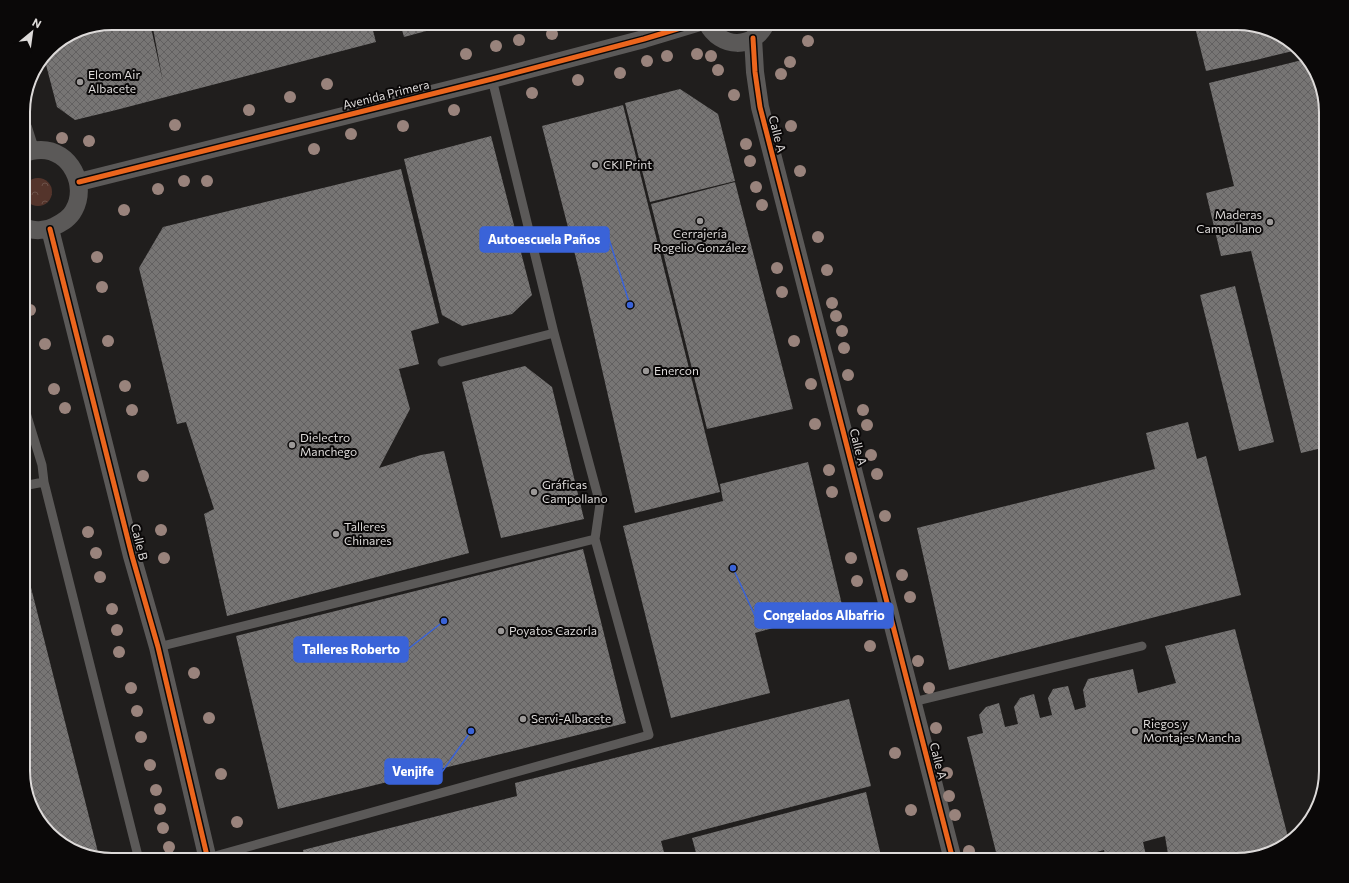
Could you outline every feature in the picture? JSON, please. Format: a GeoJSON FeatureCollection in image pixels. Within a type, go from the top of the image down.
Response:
{"type":"FeatureCollection","features":[{"type":"Feature","properties":{"kind":"street","name":"Avenida Primera"},"geometry":{"type":"LineString","coordinates":[[79,182],[492,79],[674,30]]}},
{"type":"Feature","properties":{"kind":"street"},"geometry":{"type":"LineString","coordinates":[[711,30],[725,41],[735,43],[744,42],[753,38],[761,30]]}},
{"type":"Feature","properties":{"kind":"street","name":"Calle A"},"geometry":{"type":"LineString","coordinates":[[753,38],[754,72],[760,107],[951,853]]}},
{"type":"Feature","properties":{"kind":"street"},"geometry":{"type":"LineString","coordinates":[[30,152],[48,150],[59,155],[71,165],[79,182],[78,198],[74,211],[66,221],[50,228],[35,230],[30,228]]}},
{"type":"Feature","properties":{"kind":"street","name":"Calle B"},"geometry":{"type":"LineString","coordinates":[[50,228],[132,556],[158,647],[207,853]]}},
{"type":"Feature","properties":{"kind":"lane"},"geometry":{"type":"LineString","coordinates":[[229,853],[649,735],[595,539],[600,504],[554,333],[492,79]]}},
{"type":"Feature","properties":{"kind":"lane"},"geometry":{"type":"LineString","coordinates":[[442,362],[554,333]]}},
{"type":"Feature","properties":{"kind":"lane"},"geometry":{"type":"LineString","coordinates":[[30,426],[42,465],[44,482],[137,853]]}},
{"type":"Feature","properties":{"kind":"lane"},"geometry":{"type":"LineString","coordinates":[[30,485],[44,482]]}},
{"type":"Feature","properties":{"kind":"lane"},"geometry":{"type":"LineString","coordinates":[[158,647],[595,539]]}},
{"type":"Feature","properties":{"kind":"lane"},"geometry":{"type":"LineString","coordinates":[[913,702],[1142,646]]}},
{"type":"Feature","properties":{"kind":"green space"},"geometry":{"type":"Polygon","coordinates":[[[38,178],[43,179],[48,182],[51,187],[51,197],[48,202],[38,206],[30,203],[30,181],[38,178]]]}},
{"type":"Feature","properties":{"kind":"building"},"geometry":{"type":"Polygon","coordinates":[[[112,30],[152,30],[163,82],[153,30],[373,30],[376,42],[75,120],[57,107],[46,64],[62,47],[76,38],[86,34],[112,30]]]}},
{"type":"Feature","properties":{"kind":"building"},"geometry":{"type":"Polygon","coordinates":[[[402,30],[430,30],[404,37],[402,30]]]}},
{"type":"Feature","properties":{"kind":"building"},"geometry":{"type":"Polygon","coordinates":[[[1196,30],[1237,30],[1258,33],[1278,41],[1292,51],[1256,60],[1206,71],[1196,30]]]}},
{"type":"Feature","properties":{"kind":"building","name":"Maderas Campollano"},"geometry":{"type":"Polygon","coordinates":[[[1301,60],[1311,76],[1315,86],[1319,107],[1319,449],[1301,453],[1251,251],[1221,256],[1206,193],[1234,186],[1209,83],[1301,60]]]}},
{"type":"Feature","properties":{"kind":"building"},"geometry":{"type":"Polygon","coordinates":[[[680,89],[718,114],[735,181],[650,202],[625,103],[680,89]]]}},
{"type":"Feature","properties":{"kind":"building"},"geometry":{"type":"Polygon","coordinates":[[[623,105],[720,492],[635,513],[581,278],[542,126],[623,105]]]}},
{"type":"Feature","properties":{"kind":"building"},"geometry":{"type":"Polygon","coordinates":[[[491,136],[532,295],[512,314],[462,326],[442,315],[404,159],[491,136]]]}},
{"type":"Feature","properties":{"kind":"building"},"geometry":{"type":"Polygon","coordinates":[[[401,169],[439,323],[411,331],[419,364],[399,369],[410,409],[379,468],[421,455],[444,451],[469,553],[227,616],[204,514],[214,509],[186,422],[177,424],[139,268],[163,227],[401,169]]]}},
{"type":"Feature","properties":{"kind":"building"},"geometry":{"type":"Polygon","coordinates":[[[735,182],[793,409],[707,429],[651,204],[735,182]]]}},
{"type":"Feature","properties":{"kind":"building"},"geometry":{"type":"Polygon","coordinates":[[[1235,286],[1274,442],[1239,451],[1200,295],[1235,286]]]}},
{"type":"Feature","properties":{"kind":"building"},"geometry":{"type":"Polygon","coordinates":[[[525,366],[552,387],[584,519],[501,538],[462,382],[525,366]]]}},
{"type":"Feature","properties":{"kind":"building"},"geometry":{"type":"Polygon","coordinates":[[[1188,422],[1197,459],[1206,456],[1241,595],[949,670],[917,528],[1155,469],[1146,433],[1188,422]]]}},
{"type":"Feature","properties":{"kind":"building"},"geometry":{"type":"Polygon","coordinates":[[[808,462],[843,609],[755,633],[770,693],[671,718],[623,526],[723,501],[720,484],[808,462]]]}},
{"type":"Feature","properties":{"kind":"building"},"geometry":{"type":"Polygon","coordinates":[[[583,549],[626,723],[278,809],[236,636],[583,549]]]}},
{"type":"Feature","properties":{"kind":"building"},"geometry":{"type":"Polygon","coordinates":[[[30,584],[98,851],[76,845],[58,833],[41,812],[33,792],[30,776],[30,584]]]}},
{"type":"Feature","properties":{"kind":"building"},"geometry":{"type":"Polygon","coordinates":[[[1235,629],[1288,835],[1268,847],[1237,853],[1168,853],[1165,836],[1143,842],[1145,853],[1105,853],[1104,850],[1093,853],[996,853],[967,737],[983,733],[979,715],[986,707],[999,703],[1005,727],[1018,724],[1014,707],[1020,698],[1034,694],[1040,718],[1052,715],[1048,698],[1053,689],[1068,686],[1075,710],[1086,707],[1083,690],[1088,679],[1133,669],[1138,693],[1176,683],[1165,646],[1235,629]]]}},
{"type":"Feature","properties":{"kind":"building"},"geometry":{"type":"Polygon","coordinates":[[[849,699],[871,786],[661,841],[664,853],[304,853],[303,850],[517,796],[515,783],[849,699]]]}},
{"type":"Feature","properties":{"kind":"building"},"geometry":{"type":"Polygon","coordinates":[[[866,792],[880,853],[696,853],[692,838],[866,792]]]}},
{"type":"Feature","properties":{"kind":"cycle path"},"geometry":{"type":"LineString","coordinates":[[79,182],[492,79],[674,30]]}},
{"type":"Feature","properties":{"kind":"cycle path"},"geometry":{"type":"LineString","coordinates":[[753,38],[755,72],[760,107],[951,853]]}},
{"type":"Feature","properties":{"kind":"cycle path"},"geometry":{"type":"LineString","coordinates":[[50,229],[132,556],[158,647],[206,853]]}},
{"type":"Feature","properties":{"kind":"place","name":"Elcom Air Albacete"},"geometry":{"type":"Point","coordinates":[80,82]}},
{"type":"Feature","properties":{"kind":"place","name":"CKI Print"},"geometry":{"type":"Point","coordinates":[595,165]}},
{"type":"Feature","properties":{"kind":"place","name":"Cerrajería Rogelio González"},"geometry":{"type":"Point","coordinates":[700,221]}},
{"type":"Feature","properties":{"kind":"place","name":"Maderas Campollano"},"geometry":{"type":"Point","coordinates":[1270,222]}},
{"type":"Feature","properties":{"kind":"place","name":"Autoescuela Paños"},"geometry":{"type":"Point","coordinates":[630,305]}},
{"type":"Feature","properties":{"kind":"place","name":"Enercon"},"geometry":{"type":"Point","coordinates":[646,371]}},
{"type":"Feature","properties":{"kind":"place","name":"Dielectro Manchego"},"geometry":{"type":"Point","coordinates":[292,445]}},
{"type":"Feature","properties":{"kind":"place","name":"Gráficas Campollano"},"geometry":{"type":"Point","coordinates":[534,492]}},
{"type":"Feature","properties":{"kind":"place","name":"Talleres Chinares"},"geometry":{"type":"Point","coordinates":[336,534]}},
{"type":"Feature","properties":{"kind":"place","name":"Congelados Albafrio"},"geometry":{"type":"Point","coordinates":[733,568]}},
{"type":"Feature","properties":{"kind":"place","name":"Talleres Roberto"},"geometry":{"type":"Point","coordinates":[444,621]}},
{"type":"Feature","properties":{"kind":"place","name":"Poyatos Cazorla"},"geometry":{"type":"Point","coordinates":[501,631]}},
{"type":"Feature","properties":{"kind":"place","name":"Servi-Albacete"},"geometry":{"type":"Point","coordinates":[523,719]}},
{"type":"Feature","properties":{"kind":"place","name":"Venjife"},"geometry":{"type":"Point","coordinates":[471,731]}},
{"type":"Feature","properties":{"kind":"place","name":"Riegos y Montajes Mancha"},"geometry":{"type":"Point","coordinates":[1135,731]}}]}
